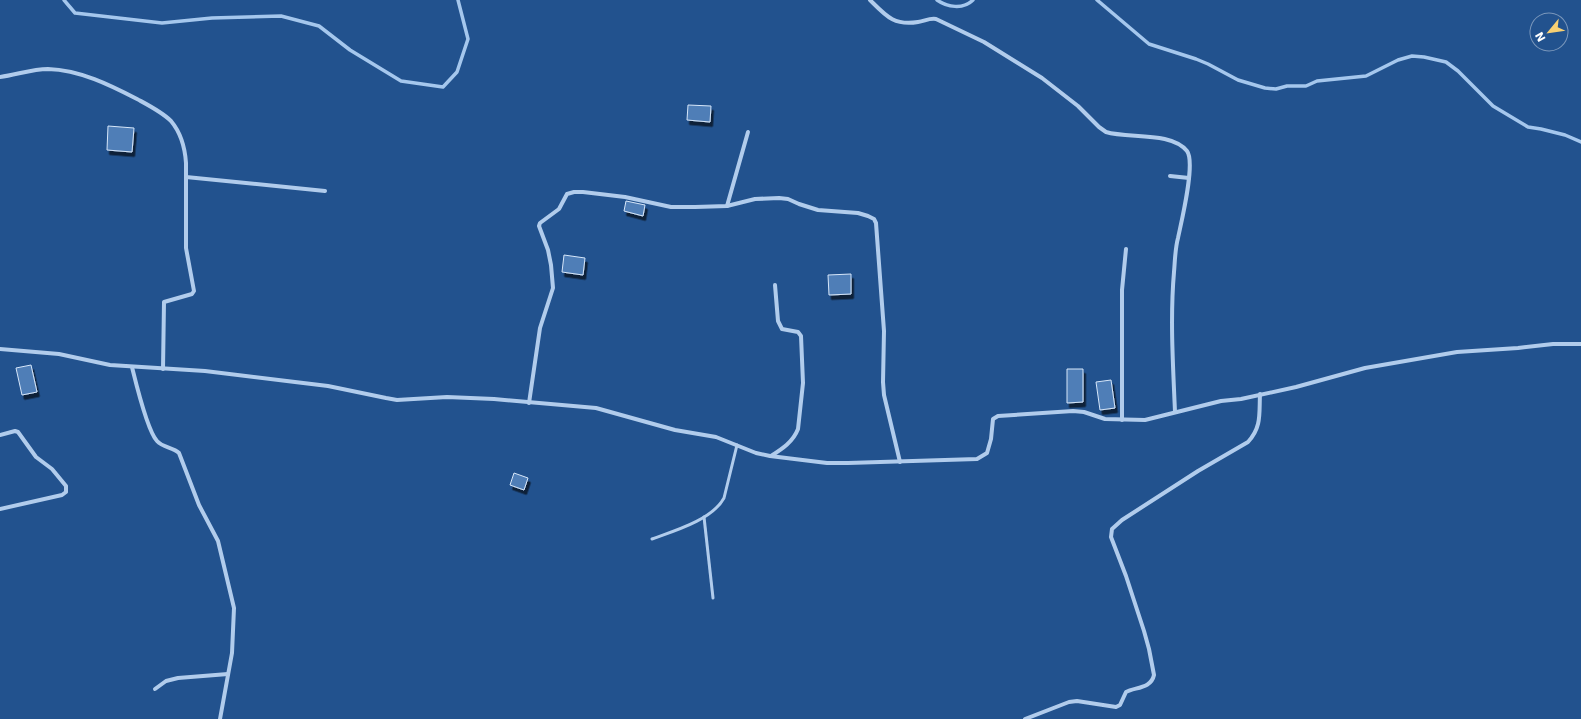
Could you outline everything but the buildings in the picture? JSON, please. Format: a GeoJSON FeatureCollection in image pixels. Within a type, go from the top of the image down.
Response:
{"type":"FeatureCollection","features":[{"type":"Feature","properties":{"kind":"street"},"geometry":{"type":"LineString","coordinates":[[870,0],[892,20],[907,23],[936,19],[984,42],[1042,78],[1078,106],[1099,128],[1106,132],[1165,139],[1182,146],[1189,156],[1189,178],[1187,196],[1177,243],[1173,281],[1172,319],[1175,412]]}},
{"type":"Feature","properties":{"kind":"street"},"geometry":{"type":"LineString","coordinates":[[0,77],[49,69],[63,71],[112,86],[148,104],[170,120],[178,132],[185,150],[186,248],[194,292],[192,294],[165,300],[164,302],[163,369]]}},
{"type":"Feature","properties":{"kind":"street"},"geometry":{"type":"LineString","coordinates":[[727,206],[748,132]]}},
{"type":"Feature","properties":{"kind":"street"},"geometry":{"type":"LineString","coordinates":[[1170,176],[1189,178]]}},
{"type":"Feature","properties":{"kind":"street"},"geometry":{"type":"LineString","coordinates":[[186,177],[325,191]]}},
{"type":"Feature","properties":{"kind":"street"},"geometry":{"type":"LineString","coordinates":[[529,403],[532,372],[540,328],[553,288],[548,250],[539,226],[540,223],[559,209],[567,194],[574,192],[625,197],[670,207],[727,206],[755,199],[788,199],[809,208],[834,212],[849,211],[874,219],[877,230],[884,331],[884,395],[900,462]]}},
{"type":"Feature","properties":{"kind":"street"},"geometry":{"type":"LineString","coordinates":[[1122,420],[1122,305],[1126,249]]}},
{"type":"Feature","properties":{"kind":"street"},"geometry":{"type":"LineString","coordinates":[[770,456],[789,443],[798,429],[803,383],[801,336],[798,332],[782,329],[780,326],[778,321],[775,285]]}},
{"type":"Feature","properties":{"kind":"street"},"geometry":{"type":"LineString","coordinates":[[0,350],[59,354],[110,365],[205,371],[328,386],[398,400],[447,397],[494,399],[596,408],[676,430],[716,437],[756,453],[827,463],[977,459],[987,453],[991,439],[993,419],[998,416],[1073,411],[1084,412],[1105,419],[1145,420],[1221,401],[1241,399],[1296,387],[1365,368],[1457,352],[1511,349],[1553,344],[1581,344]]}},
{"type":"Feature","properties":{"kind":"street"},"geometry":{"type":"LineString","coordinates":[[132,367],[137,388],[153,435],[160,444],[176,450],[179,453],[198,505],[218,540],[234,608],[232,653],[220,719]]}},
{"type":"Feature","properties":{"kind":"street"},"geometry":{"type":"LineString","coordinates":[[1025,719],[1069,702],[1077,701],[1116,707],[1120,704],[1126,692],[1139,689],[1153,680],[1154,676],[1149,649],[1126,576],[1111,537],[1112,529],[1122,520],[1198,470],[1248,442],[1254,435],[1258,426],[1260,394]]}},
{"type":"Feature","properties":{"kind":"street"},"geometry":{"type":"LineString","coordinates":[[0,435],[18,432],[36,458],[52,469],[66,486],[66,492],[62,495],[0,509]]}},
{"type":"Feature","properties":{"kind":"street"},"geometry":{"type":"LineString","coordinates":[[155,689],[166,681],[178,678],[228,674]]}},
{"type":"Feature","properties":{"kind":"lane"},"geometry":{"type":"LineString","coordinates":[[652,539],[676,531],[704,518],[721,504],[724,498],[737,445]]}},
{"type":"Feature","properties":{"kind":"lane"},"geometry":{"type":"LineString","coordinates":[[704,518],[712,598]]}},
{"type":"Feature","properties":{"kind":"waterway"},"geometry":{"type":"LineString","coordinates":[[64,0],[75,13],[162,23],[212,18],[281,16],[319,26],[350,50],[401,81],[443,87],[457,72],[468,39],[458,0]]}},
{"type":"Feature","properties":{"kind":"waterway"},"geometry":{"type":"LineString","coordinates":[[937,0],[950,6],[965,5],[973,0]]}},
{"type":"Feature","properties":{"kind":"waterway"},"geometry":{"type":"LineString","coordinates":[[1097,0],[1149,44],[1196,59],[1238,80],[1265,88],[1276,89],[1287,86],[1306,86],[1317,81],[1366,76],[1398,60],[1412,56],[1446,62],[1458,71],[1493,106],[1528,127],[1565,135],[1581,142]]}}]}
